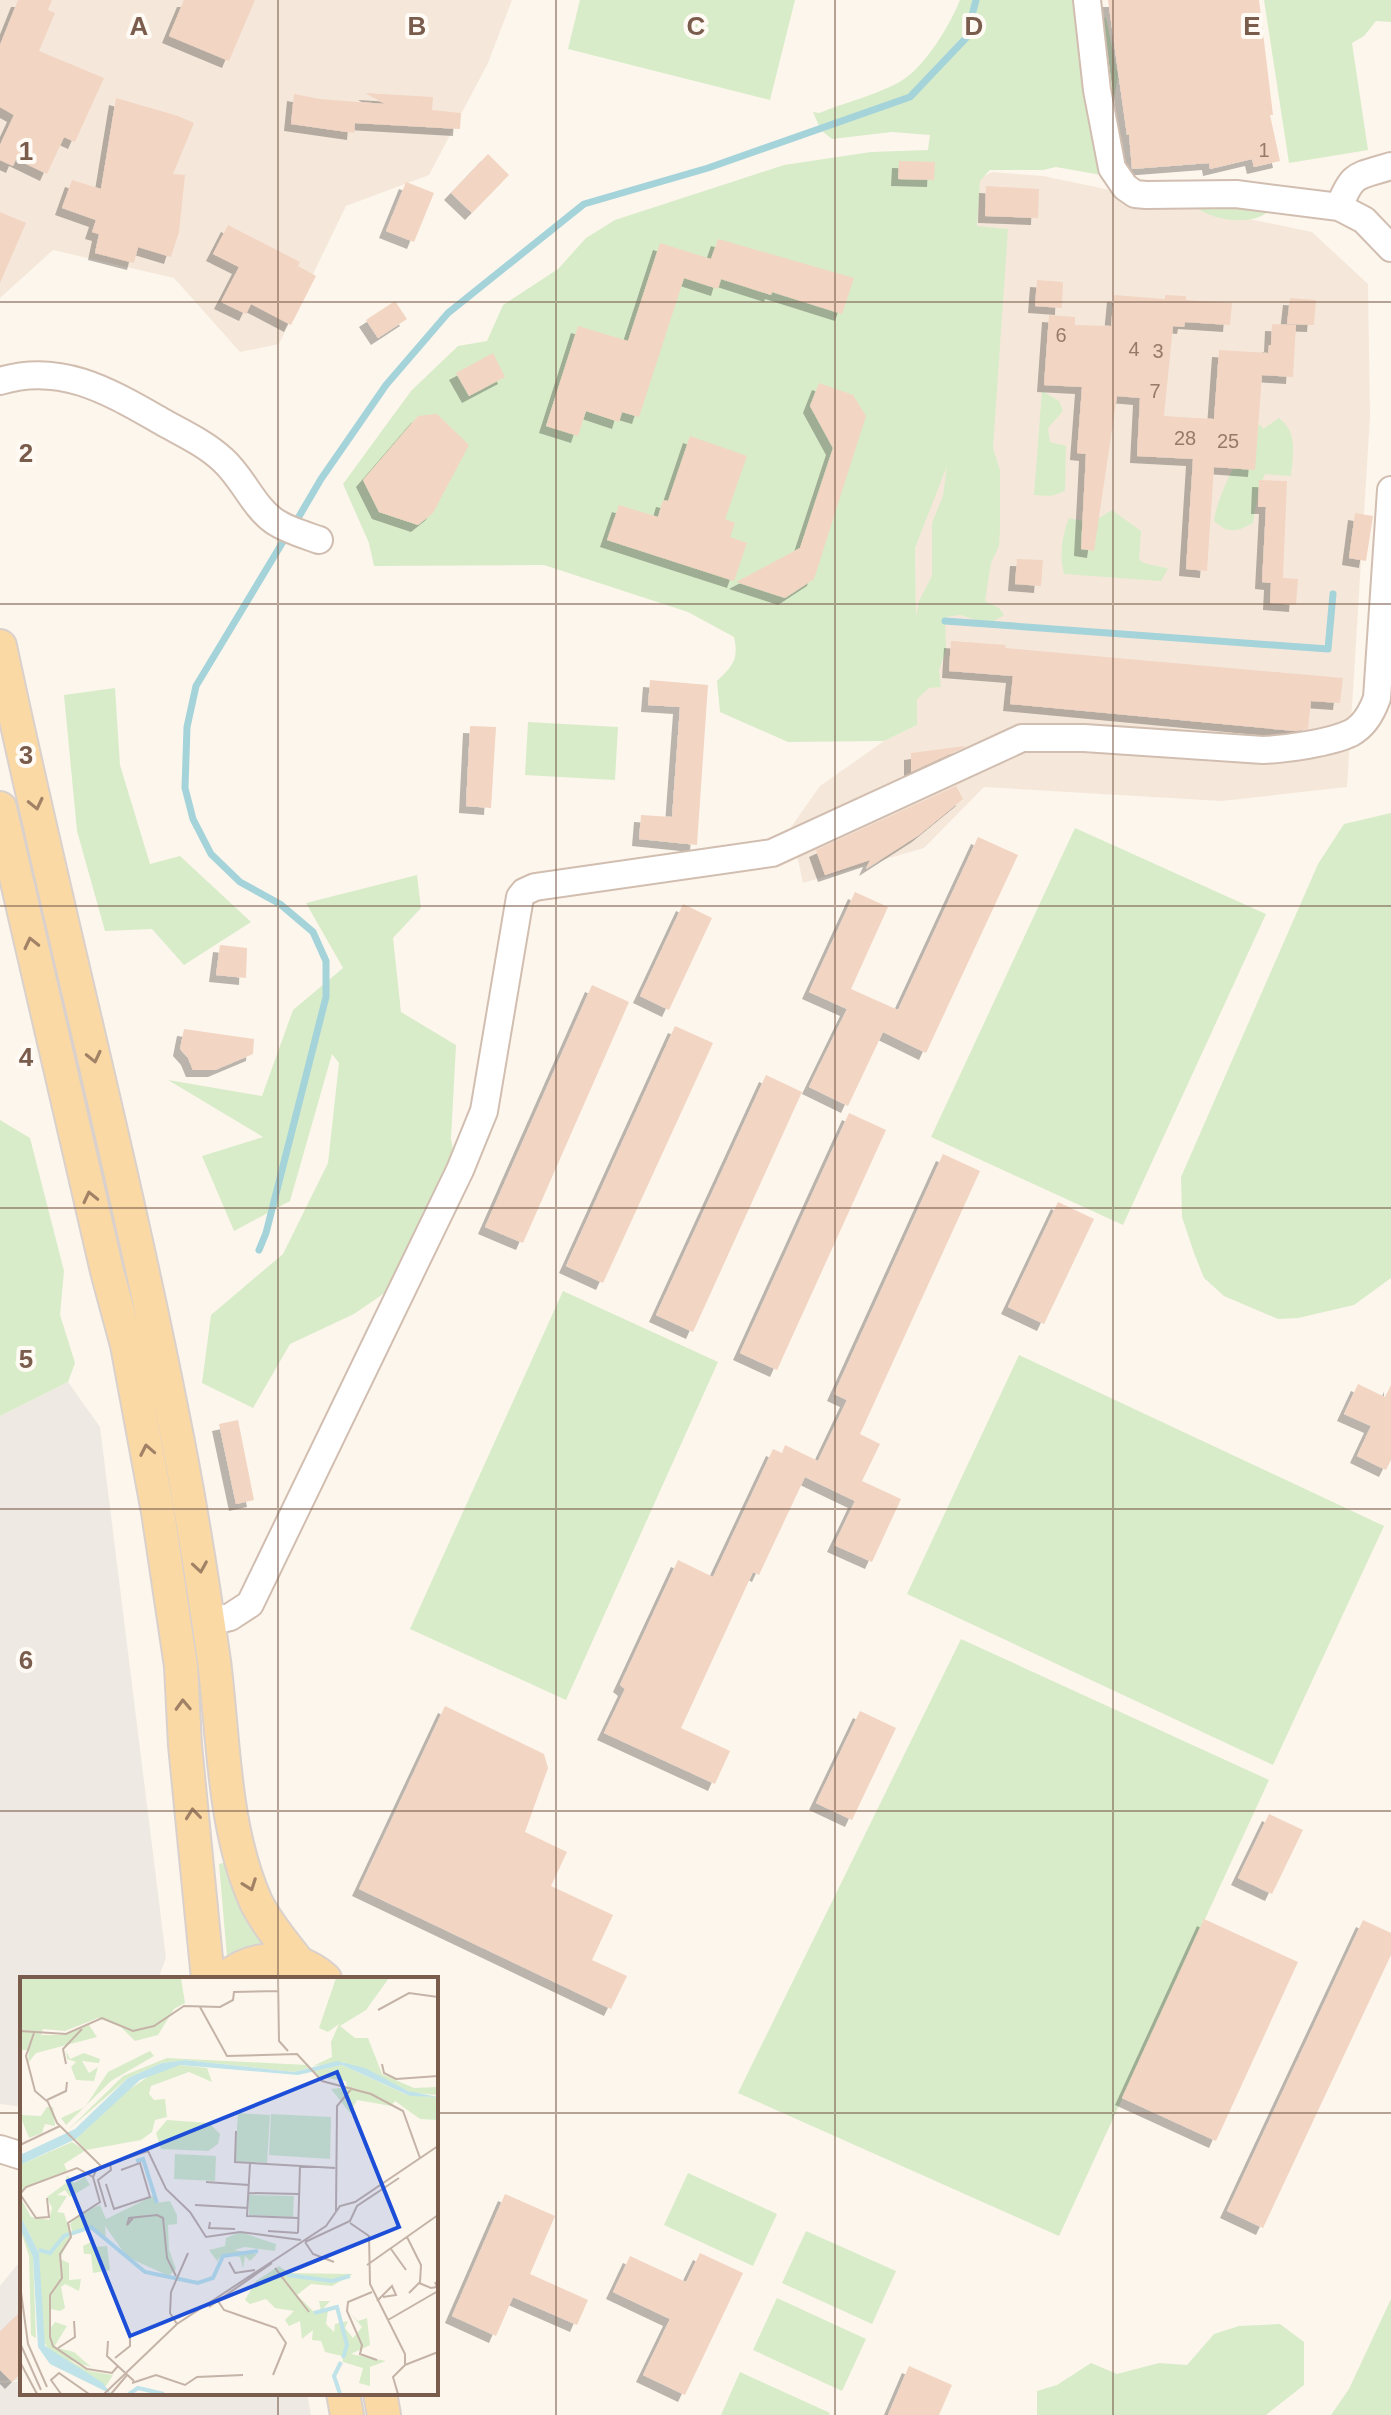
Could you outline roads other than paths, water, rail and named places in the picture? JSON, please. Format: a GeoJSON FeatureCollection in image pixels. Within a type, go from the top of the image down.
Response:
{"type":"FeatureCollection","features":[{"type":"Feature","properties":{"kind":"main road"},"geometry":{"type":"LineString","coordinates":[[0,646],[152,1311],[191,1507],[231,1809],[240,1854],[256,1902],[271,1928],[312,1971]]}},
{"type":"Feature","properties":{"kind":"main road"},"geometry":{"type":"LineString","coordinates":[[0,808],[107,1271],[127,1345],[158,1512],[181,1666],[185,1745],[208,1977]]}},
{"type":"Feature","properties":{"kind":"main road"},"geometry":{"type":"LineString","coordinates":[[227,1977],[254,1962],[275,1959],[312,1971]]}},
{"type":"Feature","properties":{"kind":"main road"},"geometry":{"type":"LineString","coordinates":[[343,2395],[347,2415]]}},
{"type":"Feature","properties":{"kind":"main road"},"geometry":{"type":"LineString","coordinates":[[380,2395],[384,2415]]}},
{"type":"Feature","properties":{"kind":"street"},"geometry":{"type":"LineString","coordinates":[[1087,0],[1097,90],[1112,168],[1125,187],[1135,194],[1236,194],[1339,207],[1364,220],[1391,248]]}},
{"type":"Feature","properties":{"kind":"street"},"geometry":{"type":"LineString","coordinates":[[1339,207],[1349,183],[1391,166]]}},
{"type":"Feature","properties":{"kind":"street"},"geometry":{"type":"LineString","coordinates":[[0,381],[31,375],[52,375],[87,382],[108,391],[211,449],[240,478],[274,521],[319,540]]}},
{"type":"Feature","properties":{"kind":"street"},"geometry":{"type":"LineString","coordinates":[[208,1622],[230,1617],[250,1604],[460,1170],[484,1111],[518,907],[524,892],[535,887],[772,853],[1022,738],[1084,738],[1263,750],[1288,749],[1351,733],[1372,713],[1377,698],[1391,490]]}},
{"type":"Feature","properties":{"kind":"street"},"geometry":{"type":"LineString","coordinates":[[0,2149],[20,2155]]}},
{"type":"Feature","properties":{"kind":"waterway"},"geometry":{"type":"LineString","coordinates":[[294,525],[321,479],[386,385],[448,313],[584,204],[708,168],[910,97],[966,38],[976,0]]}},
{"type":"Feature","properties":{"kind":"waterway"},"geometry":{"type":"LineString","coordinates":[[259,1250],[266,1233],[326,997],[326,961],[313,932],[280,904],[240,882],[211,854],[193,819],[185,788],[187,727],[196,686],[287,535]]}},
{"type":"Feature","properties":{"kind":"waterway"},"geometry":{"type":"LineString","coordinates":[[945,621],[1328,649],[1333,594]]}}]}
